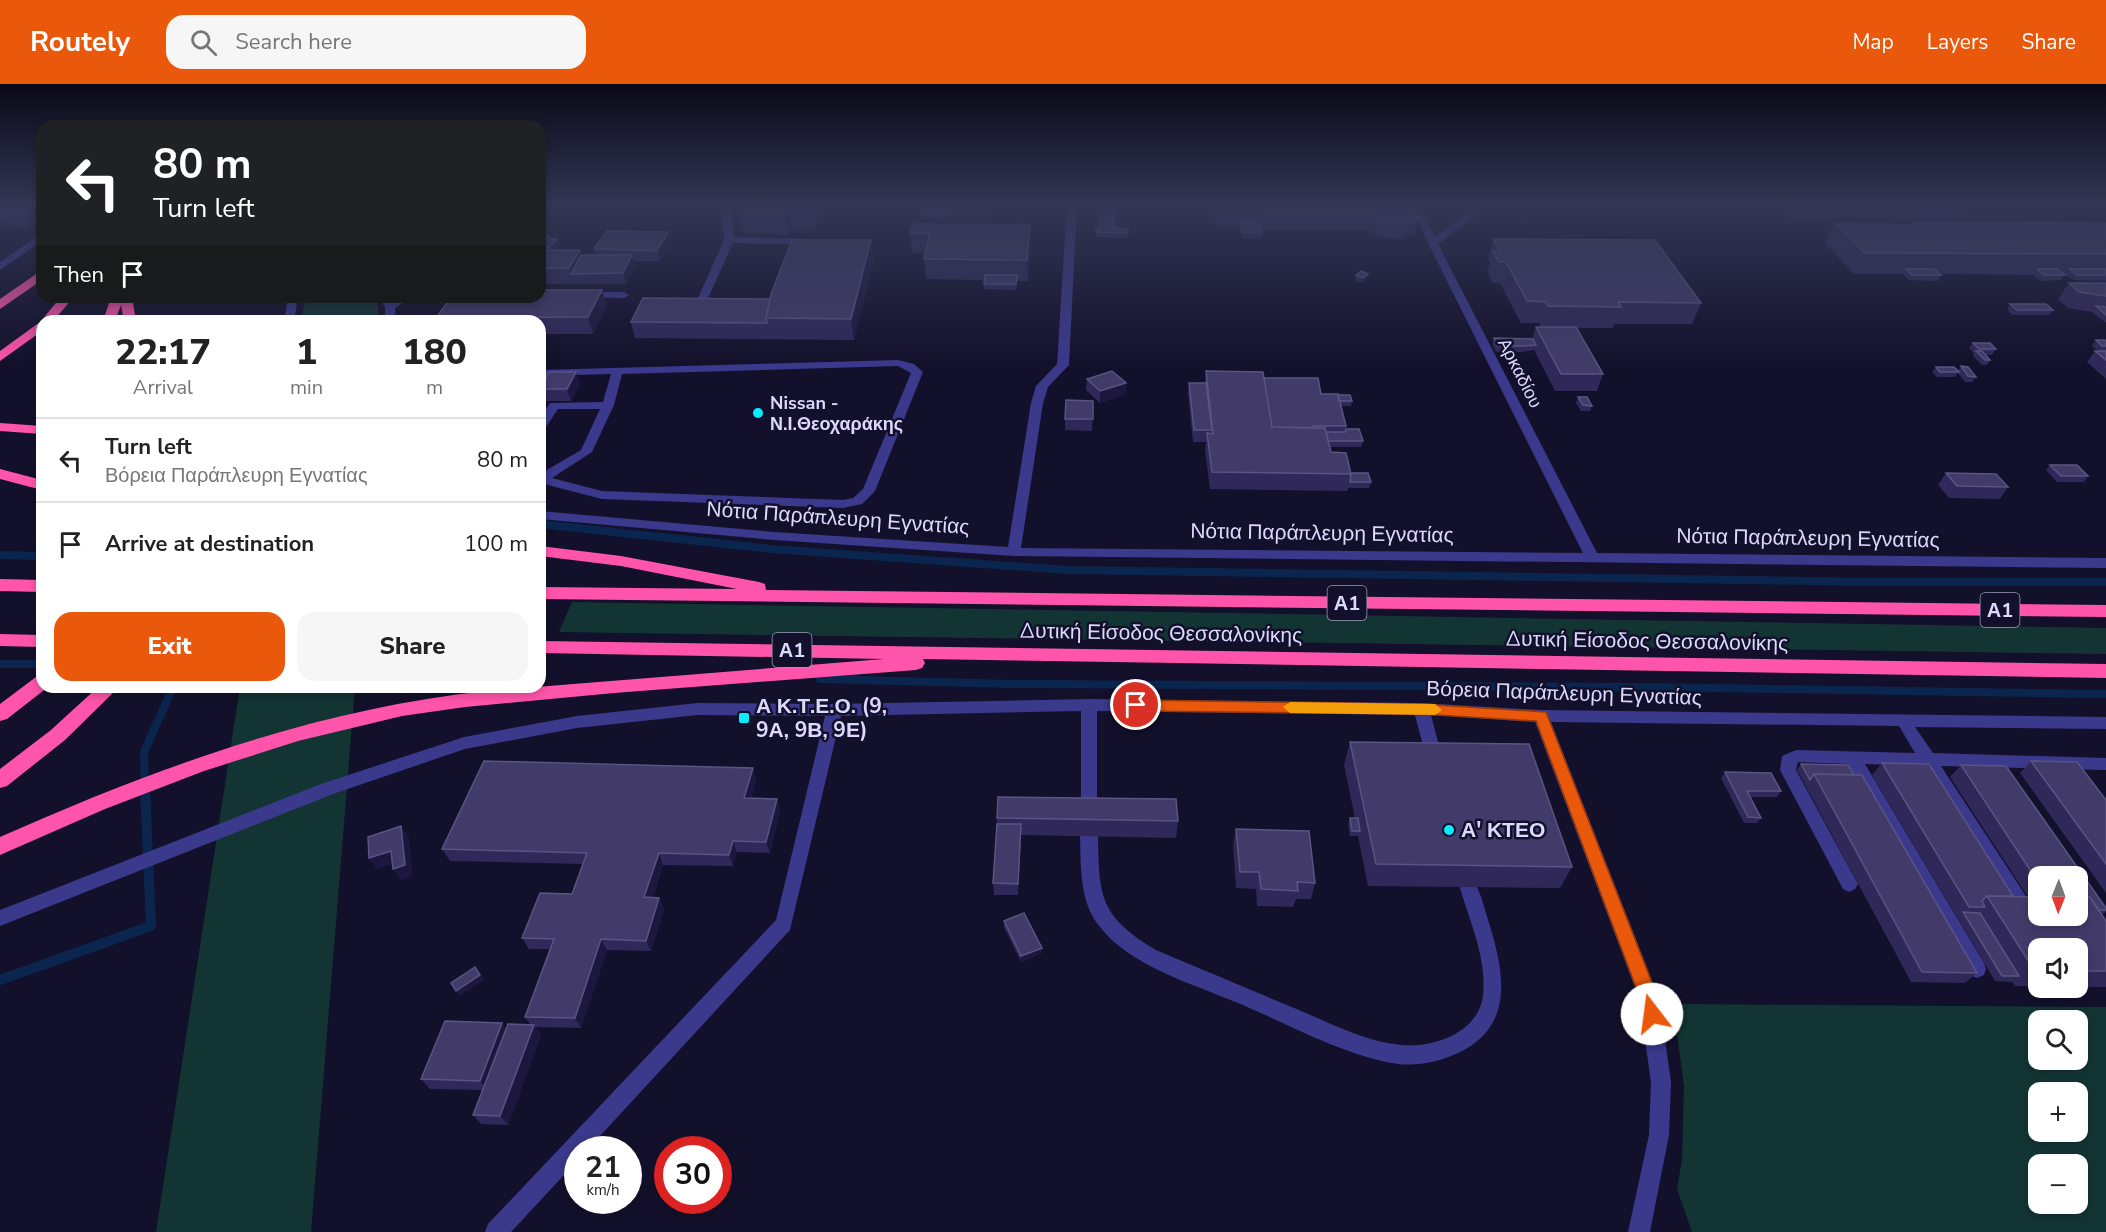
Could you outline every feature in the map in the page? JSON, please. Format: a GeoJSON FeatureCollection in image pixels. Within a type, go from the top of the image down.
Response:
{"type":"FeatureCollection","features":[{"type":"Feature","properties":{"kind":"highway"},"geometry":{"type":"LineString","coordinates":[[0,305],[36,278]]}},
{"type":"Feature","properties":{"kind":"highway"},"geometry":{"type":"LineString","coordinates":[[52,315],[62,303]]}},
{"type":"Feature","properties":{"kind":"highway"},"geometry":{"type":"LineString","coordinates":[[0,357],[36,330]]}},
{"type":"Feature","properties":{"kind":"highway"},"geometry":{"type":"LineString","coordinates":[[0,427],[36,429]]}},
{"type":"Feature","properties":{"kind":"highway"},"geometry":{"type":"LineString","coordinates":[[0,474],[36,483]]}},
{"type":"Feature","properties":{"kind":"highway"},"geometry":{"type":"LineString","coordinates":[[546,552],[682,571],[799,596]]}},
{"type":"Feature","properties":{"kind":"highway"},"geometry":{"type":"LineString","coordinates":[[0,585],[36,586]]}},
{"type":"Feature","properties":{"kind":"highway","name":"Δυτική Είσοδος Θεσσαλονίκης"},"geometry":{"type":"LineString","coordinates":[[546,593],[2106,610]]}},
{"type":"Feature","properties":{"kind":"highway"},"geometry":{"type":"LineString","coordinates":[[0,640],[36,641]]}},
{"type":"Feature","properties":{"kind":"highway","name":"Δυτική Είσοδος Θεσσαλονίκης"},"geometry":{"type":"LineString","coordinates":[[546,647],[2106,671]]}},
{"type":"Feature","properties":{"kind":"highway"},"geometry":{"type":"LineString","coordinates":[[0,846],[139,786],[276,740],[404,709],[683,679],[1043,654]]}},
{"type":"Feature","properties":{"kind":"highway"},"geometry":{"type":"LineString","coordinates":[[0,714],[36,687]]}},
{"type":"Feature","properties":{"kind":"highway"},"geometry":{"type":"LineString","coordinates":[[0,780],[58,735],[104,693]]}},
{"type":"Feature","properties":{"kind":"street"},"geometry":{"type":"LineString","coordinates":[[702,298],[720,259]]}},
{"type":"Feature","properties":{"kind":"street"},"geometry":{"type":"LineString","coordinates":[[1014,552],[1037,403],[1042,387],[1063,365],[1069,259]]}},
{"type":"Feature","properties":{"kind":"street","name":"Αρκαδίου"},"geometry":{"type":"LineString","coordinates":[[1441,259],[1592,557]]}},
{"type":"Feature","properties":{"kind":"street"},"geometry":{"type":"LineString","coordinates":[[576,296],[624,295]]}},
{"type":"Feature","properties":{"kind":"street"},"geometry":{"type":"LineString","coordinates":[[387,303],[390,307],[390,315]]}},
{"type":"Feature","properties":{"kind":"street"},"geometry":{"type":"LineString","coordinates":[[390,307],[396,303]]}},
{"type":"Feature","properties":{"kind":"street"},"geometry":{"type":"LineString","coordinates":[[546,374],[898,363],[910,366],[916,372],[869,491],[857,501],[843,504],[602,495],[546,481]]}},
{"type":"Feature","properties":{"kind":"street"},"geometry":{"type":"LineString","coordinates":[[546,475],[586,452],[608,405],[617,372]]}},
{"type":"Feature","properties":{"kind":"street"},"geometry":{"type":"LineString","coordinates":[[546,418],[554,406],[608,405]]}},
{"type":"Feature","properties":{"kind":"street","name":"Νότια Παράπλευρη Εγνατίας"},"geometry":{"type":"LineString","coordinates":[[546,516],[774,536],[1014,552],[2106,563]]}},
{"type":"Feature","properties":{"kind":"street"},"geometry":{"type":"LineString","coordinates":[[1089,705],[1089,815]]}},
{"type":"Feature","properties":{"kind":"street","name":"Βόρεια Παράπλευρη Εγνατίας"},"geometry":{"type":"LineString","coordinates":[[0,918],[327,789],[464,743],[577,722],[698,709],[834,710],[1089,705],[1421,709],[1541,716],[2106,723]]}},
{"type":"Feature","properties":{"kind":"street"},"geometry":{"type":"LineString","coordinates":[[1421,709],[1436,766]]}},
{"type":"Feature","properties":{"kind":"street"},"geometry":{"type":"LineString","coordinates":[[496,1232],[784,924],[834,710]]}},
{"type":"Feature","properties":{"kind":"street"},"geometry":{"type":"LineString","coordinates":[[1541,716],[1649,998],[1658,1046],[1659,1135],[1639,1232]]}},
{"type":"Feature","properties":{"kind":"street"},"geometry":{"type":"LineString","coordinates":[[1904,722],[2020,901]]}},
{"type":"Feature","properties":{"kind":"street"},"geometry":{"type":"LineString","coordinates":[[1849,885],[1788,770],[1788,760],[1796,756],[2106,764]]}},
{"type":"Feature","properties":{"kind":"street"},"geometry":{"type":"LineString","coordinates":[[1853,758],[1977,969]]}},
{"type":"Feature","properties":{"kind":"street"},"geometry":{"type":"LineString","coordinates":[[2002,762],[2015,780]]}},
{"type":"Feature","properties":{"kind":"street"},"geometry":{"type":"LineString","coordinates":[[1089,836],[1089,882],[1094,904],[1106,924],[1123,941],[1149,956],[1182,970],[1354,1042],[1388,1053],[1416,1055],[1442,1051],[1466,1040],[1483,1024],[1491,1005],[1493,982],[1469,888]]}},
{"type":"Feature","properties":{"kind":"green space"},"geometry":{"type":"Polygon","coordinates":[[[305,303],[378,303],[378,315],[302,315],[305,303]]]}},
{"type":"Feature","properties":{"kind":"green space"},"geometry":{"type":"Polygon","coordinates":[[[572,602],[2106,628],[2106,654],[559,632],[572,602]]]}},
{"type":"Feature","properties":{"kind":"green space"},"geometry":{"type":"Polygon","coordinates":[[[239,693],[355,693],[311,1232],[156,1232],[239,693]]]}},
{"type":"Feature","properties":{"kind":"green space"},"geometry":{"type":"Polygon","coordinates":[[[1673,1004],[2106,1007],[2106,1232],[1692,1232],[1677,1189],[1682,1160],[1684,1086],[1673,1004]]]}},
{"type":"Feature","properties":{"kind":"building"},"geometry":{"type":"Polygon","coordinates":[[[546,259],[575,259],[569,268],[546,268],[546,259]]]}},
{"type":"Feature","properties":{"kind":"building"},"geometry":{"type":"Polygon","coordinates":[[[579,259],[630,259],[623,273],[571,274],[579,259]]]}},
{"type":"Feature","properties":{"kind":"building"},"geometry":{"type":"Polygon","coordinates":[[[785,259],[866,259],[851,319],[766,318],[771,294],[785,259]]]}},
{"type":"Feature","properties":{"kind":"building"},"geometry":{"type":"Polygon","coordinates":[[[924,259],[1027,259],[1027,260],[924,259]]]}},
{"type":"Feature","properties":{"kind":"building"},"geometry":{"type":"Polygon","coordinates":[[[1497,259],[1669,259],[1701,303],[1618,302],[1621,307],[1548,306],[1546,302],[1527,301],[1506,262],[1499,262],[1497,259]]]}},
{"type":"Feature","properties":{"kind":"building"},"geometry":{"type":"Polygon","coordinates":[[[1906,269],[1934,269],[1941,275],[1912,275],[1906,269]]]}},
{"type":"Feature","properties":{"kind":"building"},"geometry":{"type":"Polygon","coordinates":[[[2037,269],[2057,269],[2065,275],[2044,275],[2037,269]]]}},
{"type":"Feature","properties":{"kind":"building"},"geometry":{"type":"Polygon","coordinates":[[[2070,269],[2106,269],[2106,275],[2077,275],[2070,269]]]}},
{"type":"Feature","properties":{"kind":"building"},"geometry":{"type":"Polygon","coordinates":[[[1361,271],[1368,274],[1363,278],[1356,275],[1361,271]]]}},
{"type":"Feature","properties":{"kind":"building"},"geometry":{"type":"Polygon","coordinates":[[[985,275],[1017,275],[1016,284],[984,284],[985,275]]]}},
{"type":"Feature","properties":{"kind":"building"},"geometry":{"type":"Polygon","coordinates":[[[2069,283],[2106,283],[2106,296],[2079,292],[2069,283]]]}},
{"type":"Feature","properties":{"kind":"building"},"geometry":{"type":"Polygon","coordinates":[[[546,290],[602,290],[588,317],[438,315],[447,303],[546,303],[546,290]]]}},
{"type":"Feature","properties":{"kind":"building"},"geometry":{"type":"Polygon","coordinates":[[[643,298],[770,299],[767,323],[631,322],[643,298]]]}},
{"type":"Feature","properties":{"kind":"building"},"geometry":{"type":"Polygon","coordinates":[[[2010,304],[2046,304],[2053,310],[2017,310],[2010,304]]]}},
{"type":"Feature","properties":{"kind":"building"},"geometry":{"type":"Polygon","coordinates":[[[2096,306],[2106,307],[2106,315],[2096,306]]]}},
{"type":"Feature","properties":{"kind":"building"},"geometry":{"type":"Polygon","coordinates":[[[1536,327],[1576,327],[1603,374],[1561,374],[1536,327]]]}},
{"type":"Feature","properties":{"kind":"building"},"geometry":{"type":"Polygon","coordinates":[[[1494,338],[1533,339],[1536,345],[1497,346],[1494,338]]]}},
{"type":"Feature","properties":{"kind":"building"},"geometry":{"type":"Polygon","coordinates":[[[2096,340],[2105,340],[2106,346],[2102,346],[2096,340]]]}},
{"type":"Feature","properties":{"kind":"building"},"geometry":{"type":"Polygon","coordinates":[[[1973,343],[1990,343],[1996,349],[1979,349],[1973,343]]]}},
{"type":"Feature","properties":{"kind":"building"},"geometry":{"type":"Polygon","coordinates":[[[1976,351],[1982,351],[1990,360],[1985,360],[1976,351]]]}},
{"type":"Feature","properties":{"kind":"building"},"geometry":{"type":"Polygon","coordinates":[[[2095,351],[2106,351],[2106,360],[2095,351]]]}},
{"type":"Feature","properties":{"kind":"building"},"geometry":{"type":"Polygon","coordinates":[[[1961,366],[1968,367],[1976,377],[1968,376],[1961,366]]]}},
{"type":"Feature","properties":{"kind":"building"},"geometry":{"type":"Polygon","coordinates":[[[1936,367],[1954,367],[1959,372],[1940,372],[1936,367]]]}},
{"type":"Feature","properties":{"kind":"building"},"geometry":{"type":"Polygon","coordinates":[[[1112,371],[1126,383],[1100,391],[1087,379],[1112,371]]]}},
{"type":"Feature","properties":{"kind":"building"},"geometry":{"type":"Polygon","coordinates":[[[1206,371],[1263,372],[1272,427],[1325,428],[1331,452],[1346,453],[1351,474],[1212,472],[1207,433],[1213,434],[1206,371]]]}},
{"type":"Feature","properties":{"kind":"building"},"geometry":{"type":"Polygon","coordinates":[[[549,372],[576,372],[567,389],[546,389],[546,378],[549,372]]]}},
{"type":"Feature","properties":{"kind":"building"},"geometry":{"type":"Polygon","coordinates":[[[1264,378],[1318,378],[1321,394],[1338,394],[1346,426],[1272,427],[1264,378]]]}},
{"type":"Feature","properties":{"kind":"building"},"geometry":{"type":"Polygon","coordinates":[[[1189,383],[1206,383],[1212,430],[1194,430],[1189,383]]]}},
{"type":"Feature","properties":{"kind":"building"},"geometry":{"type":"Polygon","coordinates":[[[1338,395],[1350,395],[1352,401],[1339,401],[1338,395]]]}},
{"type":"Feature","properties":{"kind":"building"},"geometry":{"type":"Polygon","coordinates":[[[1578,397],[1587,397],[1592,406],[1583,405],[1578,397]]]}},
{"type":"Feature","properties":{"kind":"building"},"geometry":{"type":"Polygon","coordinates":[[[1066,400],[1093,401],[1093,419],[1065,419],[1066,400]]]}},
{"type":"Feature","properties":{"kind":"building"},"geometry":{"type":"Polygon","coordinates":[[[1346,429],[1359,429],[1363,441],[1328,441],[1326,432],[1345,432],[1346,429]]]}},
{"type":"Feature","properties":{"kind":"building"},"geometry":{"type":"Polygon","coordinates":[[[2050,465],[2077,465],[2088,476],[2061,476],[2050,465]]]}},
{"type":"Feature","properties":{"kind":"building"},"geometry":{"type":"Polygon","coordinates":[[[1351,473],[1368,473],[1371,482],[1350,482],[1351,473]]]}},
{"type":"Feature","properties":{"kind":"building"},"geometry":{"type":"Polygon","coordinates":[[[1946,473],[1996,474],[2008,487],[1957,486],[1946,473]]]}},
{"type":"Feature","properties":{"kind":"building","name":"Α' ΚΤΕΟ"},"geometry":{"type":"Polygon","coordinates":[[[1350,742],[1529,744],[1572,867],[1376,864],[1350,742]]]}},
{"type":"Feature","properties":{"kind":"building"},"geometry":{"type":"Polygon","coordinates":[[[484,761],[753,768],[744,798],[777,799],[766,842],[733,841],[729,855],[659,853],[644,897],[659,898],[646,941],[601,939],[575,1018],[525,1017],[554,939],[522,938],[540,893],[572,894],[587,853],[442,849],[484,761]]]}},
{"type":"Feature","properties":{"kind":"building"},"geometry":{"type":"Polygon","coordinates":[[[2031,761],[2077,762],[2106,800],[2106,864],[2031,761]]]}},
{"type":"Feature","properties":{"kind":"building"},"geometry":{"type":"Polygon","coordinates":[[[1882,763],[1929,764],[2013,896],[1987,896],[1982,901],[1985,907],[1969,907],[1882,763]]]}},
{"type":"Feature","properties":{"kind":"building"},"geometry":{"type":"Polygon","coordinates":[[[1801,764],[1848,765],[1854,775],[1814,774],[1810,780],[1801,764]]]}},
{"type":"Feature","properties":{"kind":"building"},"geometry":{"type":"Polygon","coordinates":[[[1961,765],[2006,766],[2076,866],[2028,867],[1961,765]]]}},
{"type":"Feature","properties":{"kind":"building"},"geometry":{"type":"Polygon","coordinates":[[[1725,772],[1771,773],[1781,791],[1747,791],[1761,818],[1748,817],[1725,772]]]}},
{"type":"Feature","properties":{"kind":"building"},"geometry":{"type":"Polygon","coordinates":[[[1814,774],[1862,775],[1977,973],[1922,972],[1814,774]]]}},
{"type":"Feature","properties":{"kind":"building"},"geometry":{"type":"Polygon","coordinates":[[[998,797],[1176,799],[1178,821],[997,818],[998,797]]]}},
{"type":"Feature","properties":{"kind":"building"},"geometry":{"type":"Polygon","coordinates":[[[1350,818],[1358,818],[1360,831],[1352,831],[1350,818]]]}},
{"type":"Feature","properties":{"kind":"building"},"geometry":{"type":"Polygon","coordinates":[[[997,824],[1021,824],[1018,884],[993,883],[997,824]]]}},
{"type":"Feature","properties":{"kind":"building"},"geometry":{"type":"Polygon","coordinates":[[[401,826],[405,865],[393,869],[391,851],[369,858],[368,837],[401,826]]]}},
{"type":"Feature","properties":{"kind":"building"},"geometry":{"type":"Polygon","coordinates":[[[1236,829],[1309,831],[1315,883],[1297,882],[1298,891],[1261,889],[1259,872],[1240,872],[1236,829]]]}},
{"type":"Feature","properties":{"kind":"building"},"geometry":{"type":"Polygon","coordinates":[[[2088,882],[2106,910],[2098,910],[2088,897],[2088,882]]]}},
{"type":"Feature","properties":{"kind":"building"},"geometry":{"type":"Polygon","coordinates":[[[1987,896],[2028,897],[2028,926],[2088,926],[2088,897],[2090,897],[2106,921],[2106,971],[2088,971],[2088,938],[2028,938],[2028,961],[1987,896]]]}},
{"type":"Feature","properties":{"kind":"building"},"geometry":{"type":"Polygon","coordinates":[[[1963,912],[1980,913],[2019,976],[2002,976],[1963,912]]]}},
{"type":"Feature","properties":{"kind":"building"},"geometry":{"type":"Polygon","coordinates":[[[1024,913],[1042,948],[1021,956],[1004,921],[1024,913]]]}},
{"type":"Feature","properties":{"kind":"building"},"geometry":{"type":"Polygon","coordinates":[[[475,967],[480,975],[456,991],[451,983],[475,967]]]}},
{"type":"Feature","properties":{"kind":"building"},"geometry":{"type":"Polygon","coordinates":[[[445,1021],[502,1023],[480,1081],[421,1079],[445,1021]]]}},
{"type":"Feature","properties":{"kind":"building"},"geometry":{"type":"Polygon","coordinates":[[[508,1024],[534,1025],[500,1116],[473,1115],[508,1024]]]}},
{"type":"Feature","properties":{"kind":"waterway"},"geometry":{"type":"LineString","coordinates":[[546,525],[772,549],[1068,570],[1875,582],[2106,582]]}},
{"type":"Feature","properties":{"kind":"waterway"},"geometry":{"type":"LineString","coordinates":[[0,555],[36,556]]}},
{"type":"Feature","properties":{"kind":"waterway"},"geometry":{"type":"LineString","coordinates":[[0,664],[36,664]]}},
{"type":"Feature","properties":{"kind":"waterway"},"geometry":{"type":"LineString","coordinates":[[820,679],[1011,684],[1639,687],[2106,694]]}},
{"type":"Feature","properties":{"kind":"waterway"},"geometry":{"type":"LineString","coordinates":[[145,789],[144,752],[170,693]]}},
{"type":"Feature","properties":{"kind":"waterway"},"geometry":{"type":"LineString","coordinates":[[0,980],[151,926],[145,788]]}},
{"type":"Feature","properties":{"kind":"slow traffic"},"geometry":{"type":"LineString","coordinates":[[1290,707],[1435,710]]}},
{"type":"Feature","properties":{"kind":"place","name":"Nissan - Ν.Ι.Θεοχαράκης"},"geometry":{"type":"Point","coordinates":[758,413]}},
{"type":"Feature","properties":{"kind":"place","name":"Α Κ.Τ.Ε.Ο. (9, 9Α, 9Β, 9Ε)"},"geometry":{"type":"Point","coordinates":[744,718]}},
{"type":"Feature","properties":{"kind":"place","name":"Α' ΚΤΕΟ"},"geometry":{"type":"Point","coordinates":[1449,830]}},
{"type":"Feature","properties":{"kind":"route"},"geometry":{"type":"LineString","coordinates":[[1136,705],[1421,709],[1541,716],[1649,998],[1652,1014]]}}]}
